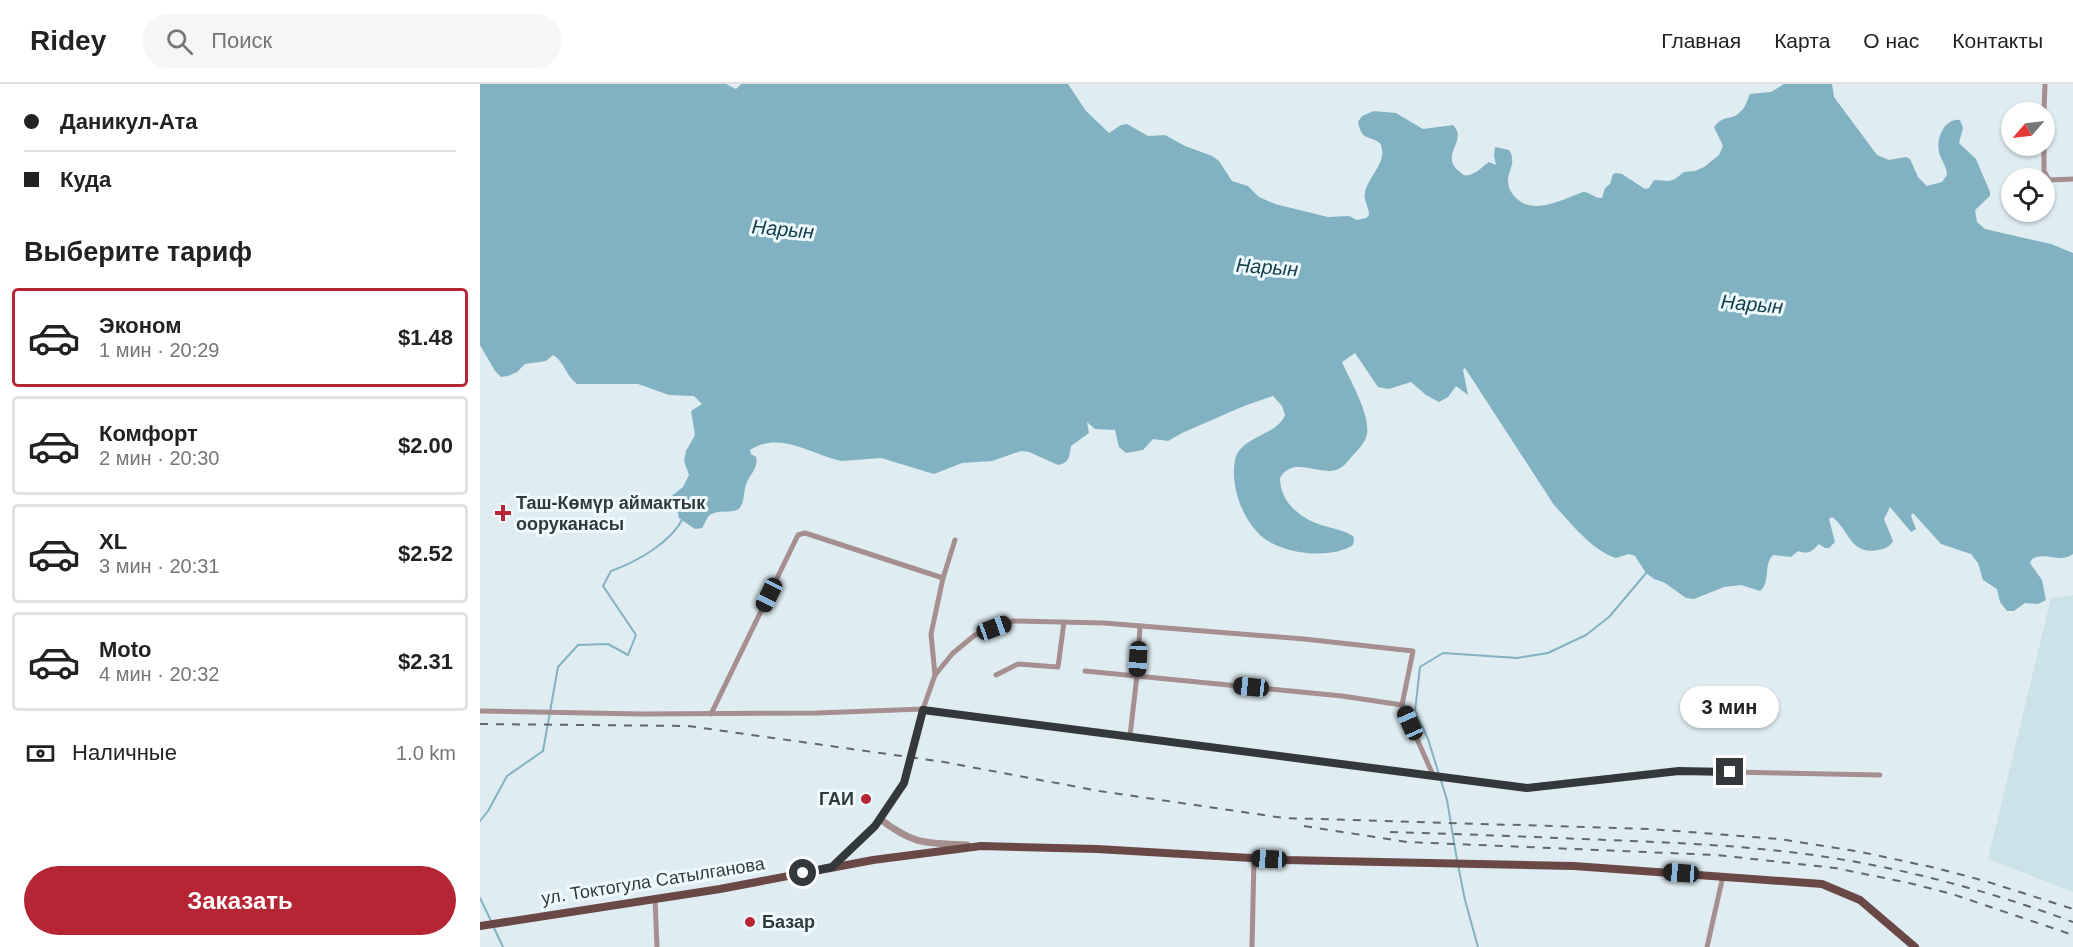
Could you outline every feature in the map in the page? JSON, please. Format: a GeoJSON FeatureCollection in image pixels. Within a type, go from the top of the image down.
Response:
{"type":"FeatureCollection","features":[{"type":"Feature","properties":{"kind":"main road","name":"ул. Токтогула Сатылганова"},"geometry":{"type":"LineString","coordinates":[[480,926],[720,889],[873,860],[981,846],[1254,858],[1574,866],[1822,884],[1860,900],[1915,947]]}},
{"type":"Feature","properties":{"kind":"street"},"geometry":{"type":"LineString","coordinates":[[2044,102],[2045,84]]}},
{"type":"Feature","properties":{"kind":"street"},"geometry":{"type":"LineString","coordinates":[[2044,156],[2044,171],[2049,180],[2073,179]]}},
{"type":"Feature","properties":{"kind":"street"},"geometry":{"type":"LineString","coordinates":[[711,714],[798,535],[805,533],[943,578]]}},
{"type":"Feature","properties":{"kind":"street"},"geometry":{"type":"LineString","coordinates":[[935,675],[931,634],[943,578],[955,540]]}},
{"type":"Feature","properties":{"kind":"street"},"geometry":{"type":"LineString","coordinates":[[832,867],[875,826],[904,783],[923,710],[935,675],[953,653],[975,635],[1013,621],[1140,626],[1304,639],[1413,651],[1402,705],[1433,775]]}},
{"type":"Feature","properties":{"kind":"street"},"geometry":{"type":"LineString","coordinates":[[996,675],[1018,664],[1058,667],[1064,622]]}},
{"type":"Feature","properties":{"kind":"street"},"geometry":{"type":"LineString","coordinates":[[1130,736],[1140,626]]}},
{"type":"Feature","properties":{"kind":"street"},"geometry":{"type":"LineString","coordinates":[[1085,671],[1342,696],[1402,705]]}},
{"type":"Feature","properties":{"kind":"street"},"geometry":{"type":"LineString","coordinates":[[480,711],[711,714],[923,710],[1527,788],[1679,771],[1880,775]]}},
{"type":"Feature","properties":{"kind":"street"},"geometry":{"type":"LineString","coordinates":[[880,819],[901,835],[922,843],[981,846]]}},
{"type":"Feature","properties":{"kind":"street"},"geometry":{"type":"LineString","coordinates":[[1252,947],[1254,858]]}},
{"type":"Feature","properties":{"kind":"street"},"geometry":{"type":"LineString","coordinates":[[1707,947],[1723,876]]}},
{"type":"Feature","properties":{"kind":"street"},"geometry":{"type":"LineString","coordinates":[[655,899],[657,947]]}},
{"type":"Feature","properties":{"kind":"shaded area"},"geometry":{"type":"Polygon","coordinates":[[[2073,595],[2073,892],[1988,859],[2051,598],[2073,595]]]}},
{"type":"Feature","properties":{"kind":"water","name":"Нарын"},"geometry":{"type":"Polygon","coordinates":[[[480,84],[726,84],[736,89],[741,84],[1068,84],[1086,111],[1109,133],[1127,124],[1148,136],[1165,135],[1185,146],[1212,156],[1219,161],[1232,181],[1248,186],[1259,197],[1275,204],[1328,217],[1349,216],[1357,220],[1369,215],[1365,192],[1382,156],[1380,143],[1366,137],[1361,132],[1358,122],[1362,116],[1374,111],[1396,113],[1423,129],[1453,125],[1458,137],[1452,160],[1454,166],[1464,175],[1474,173],[1489,162],[1496,165],[1495,147],[1509,150],[1512,162],[1508,177],[1509,186],[1516,198],[1531,206],[1558,202],[1583,192],[1602,198],[1605,188],[1610,184],[1613,174],[1616,173],[1622,174],[1645,189],[1649,188],[1654,180],[1669,181],[1684,172],[1704,167],[1719,155],[1723,146],[1714,127],[1742,110],[1750,94],[1771,92],[1784,84],[1832,84],[1834,97],[1877,155],[1889,160],[1906,157],[1910,159],[1918,177],[1927,186],[1942,182],[1947,175],[1938,147],[1940,136],[1942,130],[1950,122],[1960,120],[1963,128],[1959,143],[1976,159],[1990,192],[1990,196],[1975,210],[1977,222],[1985,229],[2051,244],[2073,253],[2073,554],[2063,558],[2042,556],[2032,559],[2030,563],[2042,580],[2046,600],[2038,604],[2025,603],[2014,611],[2007,611],[2000,602],[1997,589],[1983,580],[1978,563],[1971,554],[1941,544],[1913,513],[1911,516],[1916,529],[1911,532],[1890,507],[1884,519],[1893,541],[1885,548],[1868,551],[1861,549],[1832,517],[1829,519],[1835,542],[1829,548],[1819,544],[1810,552],[1798,551],[1791,557],[1773,555],[1768,564],[1765,583],[1760,591],[1741,585],[1724,587],[1694,599],[1686,598],[1646,573],[1635,556],[1629,554],[1616,558],[1607,554],[1574,528],[1554,505],[1465,368],[1463,370],[1468,395],[1456,386],[1448,397],[1439,402],[1426,395],[1411,382],[1389,389],[1378,387],[1355,353],[1342,362],[1367,422],[1364,442],[1339,469],[1329,471],[1298,467],[1285,472],[1280,478],[1287,502],[1299,513],[1313,522],[1353,536],[1353,545],[1343,550],[1306,553],[1281,547],[1261,536],[1243,511],[1234,480],[1235,460],[1244,446],[1281,422],[1285,415],[1282,406],[1273,396],[1244,406],[1168,441],[1153,439],[1143,450],[1126,453],[1119,447],[1115,430],[1095,429],[1087,422],[1089,433],[1071,446],[1067,461],[1058,465],[1029,452],[1021,451],[992,461],[962,463],[934,474],[881,458],[842,461],[784,443],[761,444],[750,450],[757,461],[746,485],[739,509],[713,513],[707,518],[702,528],[695,529],[679,518],[677,509],[667,502],[683,487],[689,475],[684,461],[686,451],[695,435],[691,411],[702,404],[694,396],[669,395],[638,384],[577,384],[553,355],[546,361],[525,364],[517,372],[501,377],[480,345],[480,84]]]}},
{"type":"Feature","properties":{"kind":"waterway"},"geometry":{"type":"LineString","coordinates":[[480,821],[507,776],[543,751],[558,667],[578,645],[608,644],[628,655],[636,635],[603,586],[611,571],[652,551],[670,536],[683,518]]}},
{"type":"Feature","properties":{"kind":"waterway"},"geometry":{"type":"LineString","coordinates":[[1457,860],[1447,800],[1428,739],[1415,711],[1420,667],[1443,653],[1517,658],[1548,653],[1586,635],[1609,617],[1647,572]]}},
{"type":"Feature","properties":{"kind":"waterway"},"geometry":{"type":"LineString","coordinates":[[1458,865],[1478,947]]}},
{"type":"Feature","properties":{"kind":"waterway"},"geometry":{"type":"LineString","coordinates":[[480,898],[492,923]]}},
{"type":"Feature","properties":{"kind":"waterway"},"geometry":{"type":"LineString","coordinates":[[494,928],[503,947]]}},
{"type":"Feature","properties":{"kind":"railway"},"geometry":{"type":"LineString","coordinates":[[480,724],[688,726],[944,762],[1099,791],[1284,818],[1650,829],[1779,839],[1861,852],[1936,868],[2073,909]]}},
{"type":"Feature","properties":{"kind":"railway"},"geometry":{"type":"LineString","coordinates":[[1304,826],[1407,842],[1717,855],[1835,868],[1952,894],[2073,935]]}},
{"type":"Feature","properties":{"kind":"railway"},"geometry":{"type":"LineString","coordinates":[[1390,832],[1692,844],[1805,854],[1864,863],[1924,876],[1984,892],[2073,922]]}},
{"type":"Feature","properties":{"kind":"place","name":"Таш-Көмүр аймактык ооруканасы"},"geometry":{"type":"Point","coordinates":[503,513]}},
{"type":"Feature","properties":{"kind":"place","name":"ГАИ"},"geometry":{"type":"Point","coordinates":[866,799]}},
{"type":"Feature","properties":{"kind":"place","name":"Базар"},"geometry":{"type":"Point","coordinates":[750,922]}},
{"type":"Feature","properties":{"kind":"route"},"geometry":{"type":"LineString","coordinates":[[803,873],[832,867],[875,826],[904,783],[923,710],[1527,788],[1679,771],[1730,772]]}}]}
